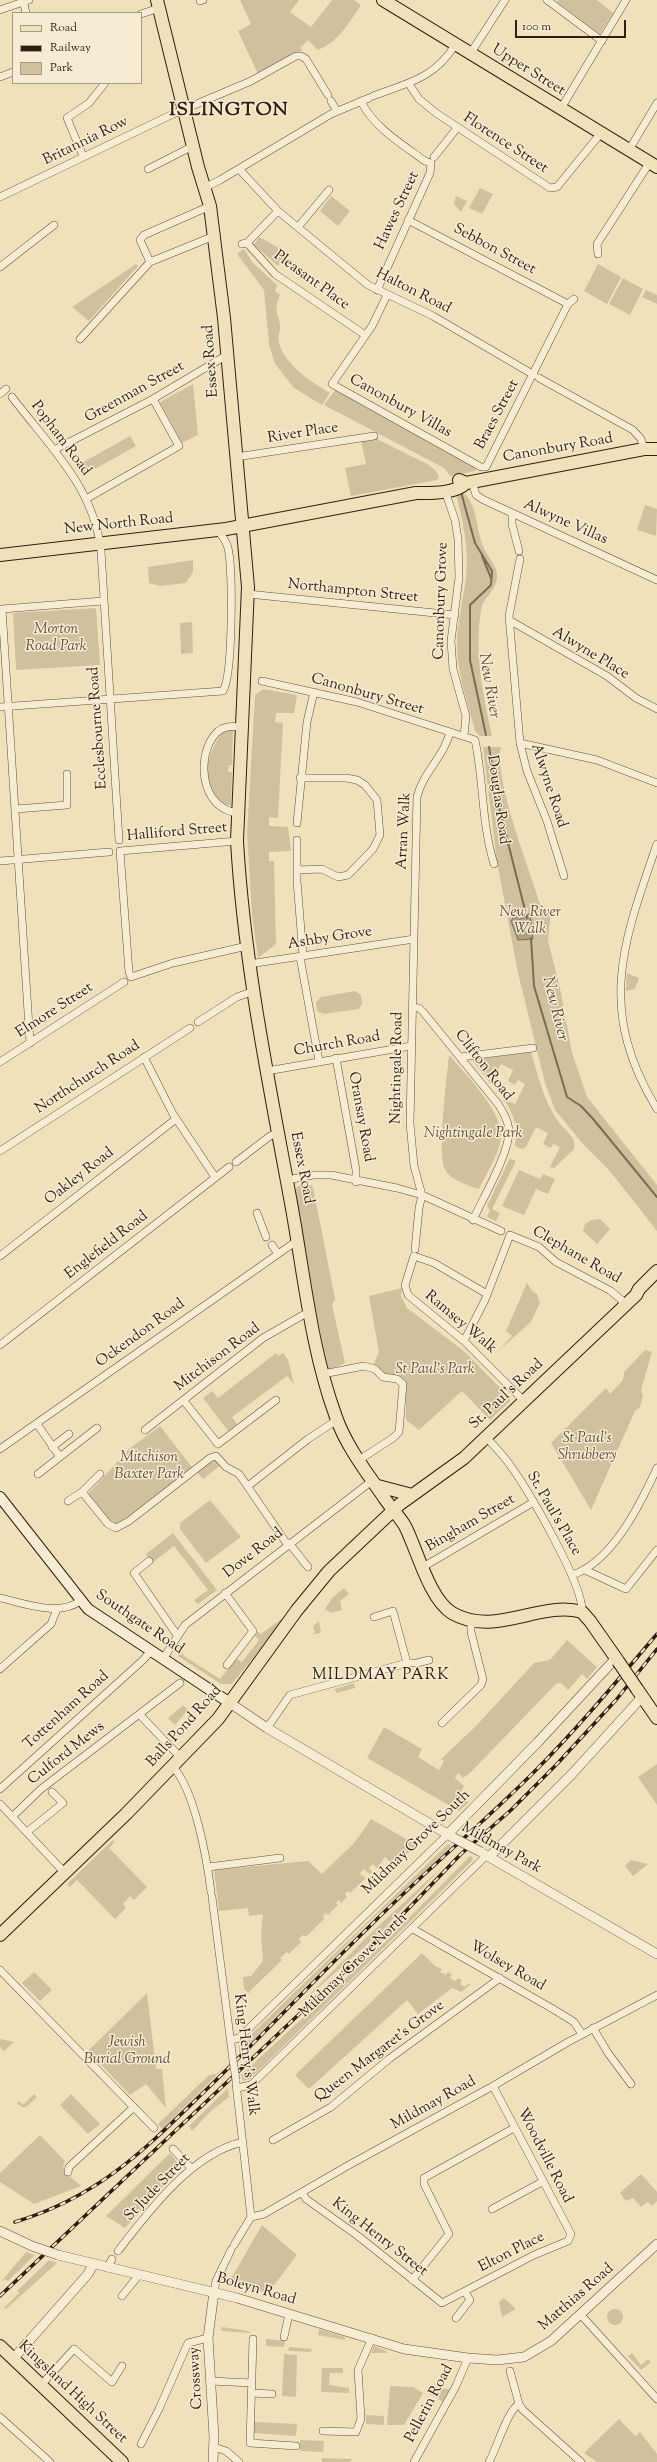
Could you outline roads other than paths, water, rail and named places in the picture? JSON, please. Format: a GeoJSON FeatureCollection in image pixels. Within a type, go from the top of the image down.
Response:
{"type":"FeatureCollection","features":[{"type":"Feature","properties":{"kind":"main road","name":"Upper Street"},"geometry":{"type":"LineString","coordinates":[[383,0],[560,110],[653,165]]}},
{"type":"Feature","properties":{"kind":"main road","name":"Essex Road"},"geometry":{"type":"LineString","coordinates":[[158,4],[183,109],[210,206],[214,236],[227,355],[248,594],[237,841],[249,964],[310,1311],[323,1374],[337,1420],[359,1460],[405,1526],[423,1567],[444,1607],[471,1621]]}},
{"type":"Feature","properties":{"kind":"main road","name":"Canonbury Road"},"geometry":{"type":"LineString","coordinates":[[416,493],[428,487],[460,480],[469,482],[653,447]]}},
{"type":"Feature","properties":{"kind":"main road","name":"Canonbury Road"},"geometry":{"type":"LineString","coordinates":[[242,526],[416,493],[446,491],[461,488],[469,482]]}},
{"type":"Feature","properties":{"kind":"main road","name":"New North Road"},"geometry":{"type":"LineString","coordinates":[[0,555],[242,526]]}},
{"type":"Feature","properties":{"kind":"main road","name":"St. Paul's Road"},"geometry":{"type":"LineString","coordinates":[[394,1510],[412,1495],[449,1469],[486,1437],[636,1295],[639,1289],[657,1271]]}},
{"type":"Feature","properties":{"kind":"main road","name":"St. Paul's Road"},"geometry":{"type":"LineString","coordinates":[[636,1295],[643,1293],[657,1279]]}},
{"type":"Feature","properties":{"kind":"main road"},"geometry":{"type":"LineString","coordinates":[[376,1483],[412,1495]]}},
{"type":"Feature","properties":{"kind":"main road","name":"Southgate Road"},"geometry":{"type":"LineString","coordinates":[[0,1497],[80,1601],[96,1616],[230,1703]]}},
{"type":"Feature","properties":{"kind":"main road","name":"Balls Pond Road"},"geometry":{"type":"LineString","coordinates":[[0,1935],[177,1762],[230,1703],[322,1579],[394,1510]]}},
{"type":"Feature","properties":{"kind":"main road"},"geometry":{"type":"LineString","coordinates":[[471,1621],[491,1622],[568,1610],[582,1612],[590,1621],[639,1693],[655,1710]]}},
{"type":"Feature","properties":{"kind":"main road","name":"Kingsland High Street"},"geometry":{"type":"LineString","coordinates":[[1,2349],[122,2462]]}},
{"type":"Feature","properties":{"kind":"street"},"geometry":{"type":"LineString","coordinates":[[0,10],[25,0],[26,12]]}},
{"type":"Feature","properties":{"kind":"street"},"geometry":{"type":"LineString","coordinates":[[470,54],[505,0]]}},
{"type":"Feature","properties":{"kind":"street"},"geometry":{"type":"LineString","coordinates":[[547,0],[602,41]]}},
{"type":"Feature","properties":{"kind":"street"},"geometry":{"type":"LineString","coordinates":[[560,110],[626,0]]}},
{"type":"Feature","properties":{"kind":"street"},"geometry":{"type":"LineString","coordinates":[[142,13],[158,4]]}},
{"type":"Feature","properties":{"kind":"street"},"geometry":{"type":"LineString","coordinates":[[204,188],[337,111],[368,98],[409,84],[438,66],[455,45]]}},
{"type":"Feature","properties":{"kind":"street","name":"Britannia Row"},"geometry":{"type":"LineString","coordinates":[[0,197],[183,109],[251,81],[301,56],[306,59],[337,111]]}},
{"type":"Feature","properties":{"kind":"street"},"geometry":{"type":"LineString","coordinates":[[0,77],[12,72]]}},
{"type":"Feature","properties":{"kind":"street"},"geometry":{"type":"LineString","coordinates":[[83,156],[67,118],[89,103],[104,84]]}},
{"type":"Feature","properties":{"kind":"street","name":"Florence Street"},"geometry":{"type":"LineString","coordinates":[[409,84],[421,101],[456,128],[552,189],[559,184],[601,133]]}},
{"type":"Feature","properties":{"kind":"street"},"geometry":{"type":"LineString","coordinates":[[368,98],[365,109],[386,131],[424,161],[433,160]]}},
{"type":"Feature","properties":{"kind":"street"},"geometry":{"type":"LineString","coordinates":[[629,150],[657,103]]}},
{"type":"Feature","properties":{"kind":"street","name":"Hawes Street"},"geometry":{"type":"LineString","coordinates":[[377,290],[430,173],[433,160],[456,128]]}},
{"type":"Feature","properties":{"kind":"street"},"geometry":{"type":"LineString","coordinates":[[148,169],[193,146]]}},
{"type":"Feature","properties":{"kind":"street"},"geometry":{"type":"LineString","coordinates":[[598,254],[597,244],[653,165]]}},
{"type":"Feature","properties":{"kind":"street","name":"Halton Road"},"geometry":{"type":"LineString","coordinates":[[239,169],[278,211],[368,285],[484,344],[536,377],[633,430],[653,447]]}},
{"type":"Feature","properties":{"kind":"street"},"geometry":{"type":"LineString","coordinates":[[298,227],[329,190]]}},
{"type":"Feature","properties":{"kind":"street"},"geometry":{"type":"LineString","coordinates":[[150,262],[140,240],[144,234],[210,206]]}},
{"type":"Feature","properties":{"kind":"street","name":"Pleasant Place"},"geometry":{"type":"LineString","coordinates":[[278,211],[244,243],[275,274],[366,335]]}},
{"type":"Feature","properties":{"kind":"street","name":"Sebbon Street"},"geometry":{"type":"LineString","coordinates":[[408,220],[568,304]]}},
{"type":"Feature","properties":{"kind":"street"},"geometry":{"type":"LineString","coordinates":[[0,267],[54,225]]}},
{"type":"Feature","properties":{"kind":"street"},"geometry":{"type":"LineString","coordinates":[[80,340],[150,262],[214,236]]}},
{"type":"Feature","properties":{"kind":"street","name":"Canonbury Villas"},"geometry":{"type":"LineString","coordinates":[[387,294],[379,314],[332,384],[478,466],[486,467]]}},
{"type":"Feature","properties":{"kind":"street"},"geometry":{"type":"LineString","coordinates":[[568,304],[574,299]]}},
{"type":"Feature","properties":{"kind":"street","name":"Braes Street"},"geometry":{"type":"LineString","coordinates":[[486,467],[536,377],[568,304]]}},
{"type":"Feature","properties":{"kind":"street","name":"Greenman Street"},"geometry":{"type":"LineString","coordinates":[[54,450],[153,399],[227,355]]}},
{"type":"Feature","properties":{"kind":"street","name":"Popham Road"},"geometry":{"type":"LineString","coordinates":[[12,397],[69,469],[86,499],[96,521],[100,543]]}},
{"type":"Feature","properties":{"kind":"street"},"geometry":{"type":"LineString","coordinates":[[86,499],[179,446],[153,399]]}},
{"type":"Feature","properties":{"kind":"street","name":"River Place"},"geometry":{"type":"LineString","coordinates":[[236,457],[374,436]]}},
{"type":"Feature","properties":{"kind":"street","name":"Alwyne Villas"},"geometry":{"type":"LineString","coordinates":[[469,482],[477,496],[512,514],[657,580]]}},
{"type":"Feature","properties":{"kind":"street","name":"Canonbury Grove"},"geometry":{"type":"LineString","coordinates":[[446,491],[451,503],[458,539],[459,577],[451,641],[453,669],[466,716],[464,736]]}},
{"type":"Feature","properties":{"kind":"street","name":"Alwyne Road"},"geometry":{"type":"LineString","coordinates":[[512,514],[512,524],[520,555],[509,620],[520,743],[527,771],[547,821],[564,876]]}},
{"type":"Feature","properties":{"kind":"street"},"geometry":{"type":"LineString","coordinates":[[0,707],[223,691],[228,668],[231,602],[229,557],[226,542],[216,530]]}},
{"type":"Feature","properties":{"kind":"street","name":"Ecclesbourne Road"},"geometry":{"type":"LineString","coordinates":[[100,543],[120,840]]}},
{"type":"Feature","properties":{"kind":"street","name":"Northampton Street"},"geometry":{"type":"LineString","coordinates":[[248,594],[455,615]]}},
{"type":"Feature","properties":{"kind":"street"},"geometry":{"type":"LineString","coordinates":[[30,1043],[10,707],[2,609],[103,601]]}},
{"type":"Feature","properties":{"kind":"street","name":"Alwyne Place"},"geometry":{"type":"LineString","coordinates":[[509,620],[607,676],[636,698],[657,709]]}},
{"type":"Feature","properties":{"kind":"street","name":"Canonbury Street"},"geometry":{"type":"LineString","coordinates":[[262,681],[357,702],[475,740]]}},
{"type":"Feature","properties":{"kind":"street"},"geometry":{"type":"LineString","coordinates":[[297,823],[300,778],[307,722],[314,692]]}},
{"type":"Feature","properties":{"kind":"street"},"geometry":{"type":"LineString","coordinates":[[238,813],[226,812],[216,804],[205,784],[204,768],[207,751],[213,736],[226,727],[243,727]]}},
{"type":"Feature","properties":{"kind":"street","name":"Arran Walk"},"geometry":{"type":"LineString","coordinates":[[414,939],[417,797],[424,776],[446,747],[450,732]]}},
{"type":"Feature","properties":{"kind":"street","name":"Douglas Road"},"geometry":{"type":"LineString","coordinates":[[475,740],[481,779],[486,836],[494,864]]}},
{"type":"Feature","properties":{"kind":"street"},"geometry":{"type":"LineString","coordinates":[[520,743],[597,760],[657,783]]}},
{"type":"Feature","properties":{"kind":"street"},"geometry":{"type":"LineString","coordinates":[[16,809],[67,805],[67,774]]}},
{"type":"Feature","properties":{"kind":"street"},"geometry":{"type":"LineString","coordinates":[[296,870],[322,869],[338,877],[348,875],[373,849],[380,835],[377,800],[365,785],[357,780],[346,778],[300,778]]}},
{"type":"Feature","properties":{"kind":"street"},"geometry":{"type":"LineString","coordinates":[[297,840],[296,870],[302,957],[319,1061]]}},
{"type":"Feature","properties":{"kind":"street","name":"Halliford Street"},"geometry":{"type":"LineString","coordinates":[[237,841],[120,851],[131,978],[173,963],[247,946]]}},
{"type":"Feature","properties":{"kind":"street"},"geometry":{"type":"LineString","coordinates":[[657,844],[627,941],[621,969],[619,994],[628,1047],[641,1080],[657,1109]]}},
{"type":"Feature","properties":{"kind":"street","name":"Halliford Street"},"geometry":{"type":"LineString","coordinates":[[0,861],[109,852]]}},
{"type":"Feature","properties":{"kind":"street","name":"Ashby Grove"},"geometry":{"type":"LineString","coordinates":[[249,964],[414,939]]}},
{"type":"Feature","properties":{"kind":"street","name":"Nightingale Road"},"geometry":{"type":"LineString","coordinates":[[414,939],[410,1123],[412,1152],[417,1179],[422,1195]]}},
{"type":"Feature","properties":{"kind":"street","name":"Elmore Street"},"geometry":{"type":"LineString","coordinates":[[0,1062],[124,982]]}},
{"type":"Feature","properties":{"kind":"street"},"geometry":{"type":"LineString","coordinates":[[198,1022],[236,997],[254,991]]}},
{"type":"Feature","properties":{"kind":"street","name":"Clifton Road"},"geometry":{"type":"LineString","coordinates":[[412,1007],[422,1011],[461,1057],[498,1104],[509,1129],[505,1150],[473,1220]]}},
{"type":"Feature","properties":{"kind":"street","name":"Northchurch Road"},"geometry":{"type":"LineString","coordinates":[[0,1151],[190,1028]]}},
{"type":"Feature","properties":{"kind":"street","name":"Church Road"},"geometry":{"type":"LineString","coordinates":[[267,1071],[411,1046]]}},
{"type":"Feature","properties":{"kind":"street"},"geometry":{"type":"LineString","coordinates":[[461,1057],[533,1048]]}},
{"type":"Feature","properties":{"kind":"street"},"geometry":{"type":"LineString","coordinates":[[144,1057],[176,1119],[215,1177]]}},
{"type":"Feature","properties":{"kind":"street","name":"Oransay Road"},"geometry":{"type":"LineString","coordinates":[[336,1058],[356,1170],[356,1182]]}},
{"type":"Feature","properties":{"kind":"street","name":"Oakley Road"},"geometry":{"type":"LineString","coordinates":[[0,1256],[176,1119]]}},
{"type":"Feature","properties":{"kind":"street"},"geometry":{"type":"LineString","coordinates":[[236,1162],[270,1136],[278,1133]]}},
{"type":"Feature","properties":{"kind":"street","name":"Englefield Road"},"geometry":{"type":"LineString","coordinates":[[0,1346],[229,1167]]}},
{"type":"Feature","properties":{"kind":"street"},"geometry":{"type":"LineString","coordinates":[[287,1180],[313,1175],[332,1176],[356,1182],[397,1188],[422,1195],[473,1220],[501,1231]]}},
{"type":"Feature","properties":{"kind":"street","name":"Ramsey Walk"},"geometry":{"type":"LineString","coordinates":[[422,1195],[414,1252],[405,1285],[408,1295],[464,1341],[524,1401]]}},
{"type":"Feature","properties":{"kind":"street"},"geometry":{"type":"LineString","coordinates":[[257,1213],[266,1237]]}},
{"type":"Feature","properties":{"kind":"street","name":"Clephane Road"},"geometry":{"type":"LineString","coordinates":[[487,1294],[510,1234],[539,1247],[561,1266],[611,1291],[626,1304]]}},
{"type":"Feature","properties":{"kind":"street","name":"Ockendon Road"},"geometry":{"type":"LineString","coordinates":[[0,1450],[298,1240]]}},
{"type":"Feature","properties":{"kind":"street"},"geometry":{"type":"LineString","coordinates":[[272,1245],[278,1254]]}},
{"type":"Feature","properties":{"kind":"street"},"geometry":{"type":"LineString","coordinates":[[414,1252],[487,1294],[464,1341]]}},
{"type":"Feature","properties":{"kind":"street","name":"Mitchison Road"},"geometry":{"type":"LineString","coordinates":[[146,1430],[263,1338],[310,1311]]}},
{"type":"Feature","properties":{"kind":"street"},"geometry":{"type":"LineString","coordinates":[[323,1374],[364,1366],[375,1369],[383,1377],[397,1379],[403,1384],[399,1432],[393,1438],[359,1460]]}},
{"type":"Feature","properties":{"kind":"street"},"geometry":{"type":"LineString","coordinates":[[184,1400],[218,1444],[276,1400]]}},
{"type":"Feature","properties":{"kind":"street"},"geometry":{"type":"LineString","coordinates":[[248,1486],[308,1439],[337,1420]]}},
{"type":"Feature","properties":{"kind":"street"},"geometry":{"type":"LineString","coordinates":[[36,1424],[60,1458]]}},
{"type":"Feature","properties":{"kind":"street"},"geometry":{"type":"LineString","coordinates":[[38,1474],[97,1428]]}},
{"type":"Feature","properties":{"kind":"street"},"geometry":{"type":"LineString","coordinates":[[52,1447],[69,1434]]}},
{"type":"Feature","properties":{"kind":"street","name":"St. Paul's Place"},"geometry":{"type":"LineString","coordinates":[[486,1437],[511,1466],[563,1554],[581,1602],[582,1612]]}},
{"type":"Feature","properties":{"kind":"street"},"geometry":{"type":"LineString","coordinates":[[82,1492],[108,1524],[116,1528],[129,1521],[213,1456],[219,1458],[226,1467],[239,1474],[288,1544],[308,1567]]}},
{"type":"Feature","properties":{"kind":"street"},"geometry":{"type":"LineString","coordinates":[[572,1575],[585,1570],[601,1558],[612,1545],[657,1468]]}},
{"type":"Feature","properties":{"kind":"street"},"geometry":{"type":"LineString","coordinates":[[68,1501],[82,1492],[100,1474]]}},
{"type":"Feature","properties":{"kind":"street","name":"Dove Road"},"geometry":{"type":"LineString","coordinates":[[163,1659],[184,1625],[288,1544],[376,1483]]}},
{"type":"Feature","properties":{"kind":"street","name":"Bingham Street"},"geometry":{"type":"LineString","coordinates":[[423,1567],[532,1503]]}},
{"type":"Feature","properties":{"kind":"street"},"geometry":{"type":"LineString","coordinates":[[585,1570],[626,1589],[657,1550]]}},
{"type":"Feature","properties":{"kind":"street"},"geometry":{"type":"LineString","coordinates":[[149,1561],[134,1573],[177,1635]]}},
{"type":"Feature","properties":{"kind":"street"},"geometry":{"type":"LineString","coordinates":[[225,1593],[253,1631],[227,1665]]}},
{"type":"Feature","properties":{"kind":"street"},"geometry":{"type":"LineString","coordinates":[[0,1598],[57,1609],[70,1607],[80,1601]]}},
{"type":"Feature","properties":{"kind":"street"},"geometry":{"type":"LineString","coordinates":[[0,1669],[51,1624],[57,1609]]}},
{"type":"Feature","properties":{"kind":"street"},"geometry":{"type":"LineString","coordinates":[[374,1617],[393,1612],[407,1663]]}},
{"type":"Feature","properties":{"kind":"street"},"geometry":{"type":"LineString","coordinates":[[442,1723],[480,1685],[483,1678],[471,1632],[471,1621]]}},
{"type":"Feature","properties":{"kind":"street","name":"Tottenham Road"},"geometry":{"type":"LineString","coordinates":[[0,1790],[142,1661],[150,1651]]}},
{"type":"Feature","properties":{"kind":"street"},"geometry":{"type":"LineString","coordinates":[[267,1728],[290,1695],[407,1663],[417,1663],[429,1660]]}},
{"type":"Feature","properties":{"kind":"street","name":"Mildmay Grove South"},"geometry":{"type":"LineString","coordinates":[[231,2040],[238,2038],[451,1836],[538,1742],[617,1660]]}},
{"type":"Feature","properties":{"kind":"street","name":"Culford Mews"},"geometry":{"type":"LineString","coordinates":[[12,1817],[41,1789],[140,1715],[180,1682]]}},
{"type":"Feature","properties":{"kind":"street","name":"Mildmay Grove North"},"geometry":{"type":"LineString","coordinates":[[237,2088],[251,2085],[413,1929],[486,1855],[572,1774],[639,1693]]}},
{"type":"Feature","properties":{"kind":"street","name":"Mildmay Park"},"geometry":{"type":"LineString","coordinates":[[230,1703],[267,1728],[657,1954]]}},
{"type":"Feature","properties":{"kind":"street"},"geometry":{"type":"LineString","coordinates":[[140,1715],[177,1762]]}},
{"type":"Feature","properties":{"kind":"street","name":"King Henry's Walk"},"geometry":{"type":"LineString","coordinates":[[177,1762],[201,1836],[208,1867],[237,2088],[251,2216]]}},
{"type":"Feature","properties":{"kind":"street"},"geometry":{"type":"LineString","coordinates":[[26,1832],[65,1806],[52,1792]]}},
{"type":"Feature","properties":{"kind":"street"},"geometry":{"type":"LineString","coordinates":[[0,1804],[65,1873]]}},
{"type":"Feature","properties":{"kind":"street"},"geometry":{"type":"LineString","coordinates":[[208,1867],[280,1858]]}},
{"type":"Feature","properties":{"kind":"street","name":"Wolsey Road"},"geometry":{"type":"LineString","coordinates":[[413,1929],[574,2022],[582,2034]]}},
{"type":"Feature","properties":{"kind":"street"},"geometry":{"type":"LineString","coordinates":[[0,1970],[154,2128]]}},
{"type":"Feature","properties":{"kind":"street","name":"Queen Margaret's Grove"},"geometry":{"type":"LineString","coordinates":[[273,2140],[330,2107],[389,2059],[500,1978]]}},
{"type":"Feature","properties":{"kind":"street","name":"Mildmay Road"},"geometry":{"type":"LineString","coordinates":[[251,2216],[264,2214],[493,2086],[582,2034],[657,1995]]}},
{"type":"Feature","properties":{"kind":"street"},"geometry":{"type":"LineString","coordinates":[[593,2028],[608,2053],[631,2084]]}},
{"type":"Feature","properties":{"kind":"street","name":"Woodville Road"},"geometry":{"type":"LineString","coordinates":[[493,2086],[571,2238]]}},
{"type":"Feature","properties":{"kind":"street"},"geometry":{"type":"LineString","coordinates":[[68,2172],[69,2167],[134,2107]]}},
{"type":"Feature","properties":{"kind":"street"},"geometry":{"type":"LineString","coordinates":[[412,2280],[449,2234],[424,2184],[424,2178],[514,2128]]}},
{"type":"Feature","properties":{"kind":"street","name":"St Jude Street"},"geometry":{"type":"LineString","coordinates":[[118,2251],[191,2168],[232,2145],[243,2142]]}},
{"type":"Feature","properties":{"kind":"street"},"geometry":{"type":"LineString","coordinates":[[173,2149],[191,2168]]}},
{"type":"Feature","properties":{"kind":"street"},"geometry":{"type":"LineString","coordinates":[[492,2209],[542,2182]]}},
{"type":"Feature","properties":{"kind":"street","name":"King Henry Street"},"geometry":{"type":"LineString","coordinates":[[302,2192],[306,2199],[353,2232],[412,2280],[442,2302]]}},
{"type":"Feature","properties":{"kind":"street"},"geometry":{"type":"LineString","coordinates":[[214,2292],[217,2279],[251,2216]]}},
{"type":"Feature","properties":{"kind":"street","name":"Boleyn Road"},"geometry":{"type":"LineString","coordinates":[[0,2231],[32,2246],[58,2255],[93,2265],[214,2292],[372,2338],[404,2349],[468,2358],[507,2359]]}},
{"type":"Feature","properties":{"kind":"street","name":"Elton Place"},"geometry":{"type":"LineString","coordinates":[[442,2302],[465,2292],[571,2238]]}},
{"type":"Feature","properties":{"kind":"street","name":"Matthias Road"},"geometry":{"type":"LineString","coordinates":[[507,2359],[524,2357],[535,2352],[581,2315],[657,2244]]}},
{"type":"Feature","properties":{"kind":"street"},"geometry":{"type":"LineString","coordinates":[[107,2268],[112,2260]]}},
{"type":"Feature","properties":{"kind":"street"},"geometry":{"type":"LineString","coordinates":[[13,2359],[88,2274],[93,2265]]}},
{"type":"Feature","properties":{"kind":"street"},"geometry":{"type":"LineString","coordinates":[[122,2296],[139,2275]]}},
{"type":"Feature","properties":{"kind":"street","name":"Crossway"},"geometry":{"type":"LineString","coordinates":[[213,2462],[214,2447],[208,2338],[214,2292]]}},
{"type":"Feature","properties":{"kind":"street"},"geometry":{"type":"LineString","coordinates":[[456,2318],[470,2300],[465,2292]]}},
{"type":"Feature","properties":{"kind":"street"},"geometry":{"type":"LineString","coordinates":[[284,2337],[289,2314]]}},
{"type":"Feature","properties":{"kind":"street"},"geometry":{"type":"LineString","coordinates":[[581,2315],[657,2399]]}},
{"type":"Feature","properties":{"kind":"street"},"geometry":{"type":"LineString","coordinates":[[141,2444],[159,2409],[188,2343],[208,2338]]}},
{"type":"Feature","properties":{"kind":"street"},"geometry":{"type":"LineString","coordinates":[[323,2431],[356,2432],[361,2419],[358,2370],[372,2338]]}},
{"type":"Feature","properties":{"kind":"street"},"geometry":{"type":"LineString","coordinates":[[254,2339],[250,2443],[296,2446]]}},
{"type":"Feature","properties":{"kind":"street"},"geometry":{"type":"LineString","coordinates":[[41,2385],[74,2349],[112,2382],[122,2366]]}},
{"type":"Feature","properties":{"kind":"street","name":"Pellerin Road"},"geometry":{"type":"LineString","coordinates":[[414,2462],[456,2386],[468,2358]]}},
{"type":"Feature","properties":{"kind":"street"},"geometry":{"type":"LineString","coordinates":[[510,2371],[519,2404],[582,2462]]}},
{"type":"Feature","properties":{"kind":"street"},"geometry":{"type":"LineString","coordinates":[[210,2381],[252,2383]]}},
{"type":"Feature","properties":{"kind":"street"},"geometry":{"type":"LineString","coordinates":[[252,2393],[272,2394]]}},
{"type":"Feature","properties":{"kind":"street"},"geometry":{"type":"LineString","coordinates":[[489,2462],[498,2446],[513,2409],[519,2404]]}},
{"type":"Feature","properties":{"kind":"street"},"geometry":{"type":"LineString","coordinates":[[0,2417],[48,2461]]}},
{"type":"Feature","properties":{"kind":"street"},"geometry":{"type":"LineString","coordinates":[[214,2447],[226,2451],[239,2462]]}},
{"type":"Feature","properties":{"kind":"waterway","name":"New River"},"geometry":{"type":"LineString","coordinates":[[461,492],[475,543],[492,571],[491,585],[470,605],[470,660],[486,735]]}},
{"type":"Feature","properties":{"kind":"waterway","name":"New River"},"geometry":{"type":"LineString","coordinates":[[482,556],[491,578]]}},
{"type":"Feature","properties":{"kind":"waterway","name":"New River"},"geometry":{"type":"LineString","coordinates":[[489,747],[498,803],[527,918]]}},
{"type":"Feature","properties":{"kind":"waterway","name":"New River"},"geometry":{"type":"LineString","coordinates":[[531,938],[534,986],[567,1097],[581,1106],[594,1120],[657,1197]]}},
{"type":"Feature","properties":{"kind":"railway"},"geometry":{"type":"LineString","coordinates":[[15,2222],[73,2199],[98,2184],[120,2168],[164,2131],[390,1906],[534,1772],[582,1721],[657,1634]]}},
{"type":"Feature","properties":{"kind":"railway"},"geometry":{"type":"LineString","coordinates":[[0,2296],[380,1938],[461,1854],[511,1810],[556,1765],[616,1700],[657,1649]]}},
{"type":"Feature","properties":{"kind":"district","name":"ISLINGTON"},"geometry":{"type":"Point","coordinates":[229,112]}},
{"type":"Feature","properties":{"kind":"district","name":"MILDMAY PARK"},"geometry":{"type":"Point","coordinates":[381,1676]}},
{"type":"Feature","properties":{"kind":"park label","name":"Morton Road Park"},"geometry":{"type":"Point","coordinates":[56,638]}},
{"type":"Feature","properties":{"kind":"park label","name":"New River Walk"},"geometry":{"type":"Point","coordinates":[530,922]}},
{"type":"Feature","properties":{"kind":"park label","name":"Nightingale Park"},"geometry":{"type":"Point","coordinates":[473,1134]}},
{"type":"Feature","properties":{"kind":"park label","name":"St Paul's Park"},"geometry":{"type":"Point","coordinates":[435,1370]}},
{"type":"Feature","properties":{"kind":"park label","name":"St Paul's Shrubbery"},"geometry":{"type":"Point","coordinates":[587,1448]}},
{"type":"Feature","properties":{"kind":"park label","name":"Mitchison Baxter Park"},"geometry":{"type":"Point","coordinates":[149,1466]}},
{"type":"Feature","properties":{"kind":"park label","name":"Jewish Burial Ground"},"geometry":{"type":"Point","coordinates":[127,2052]}}]}
